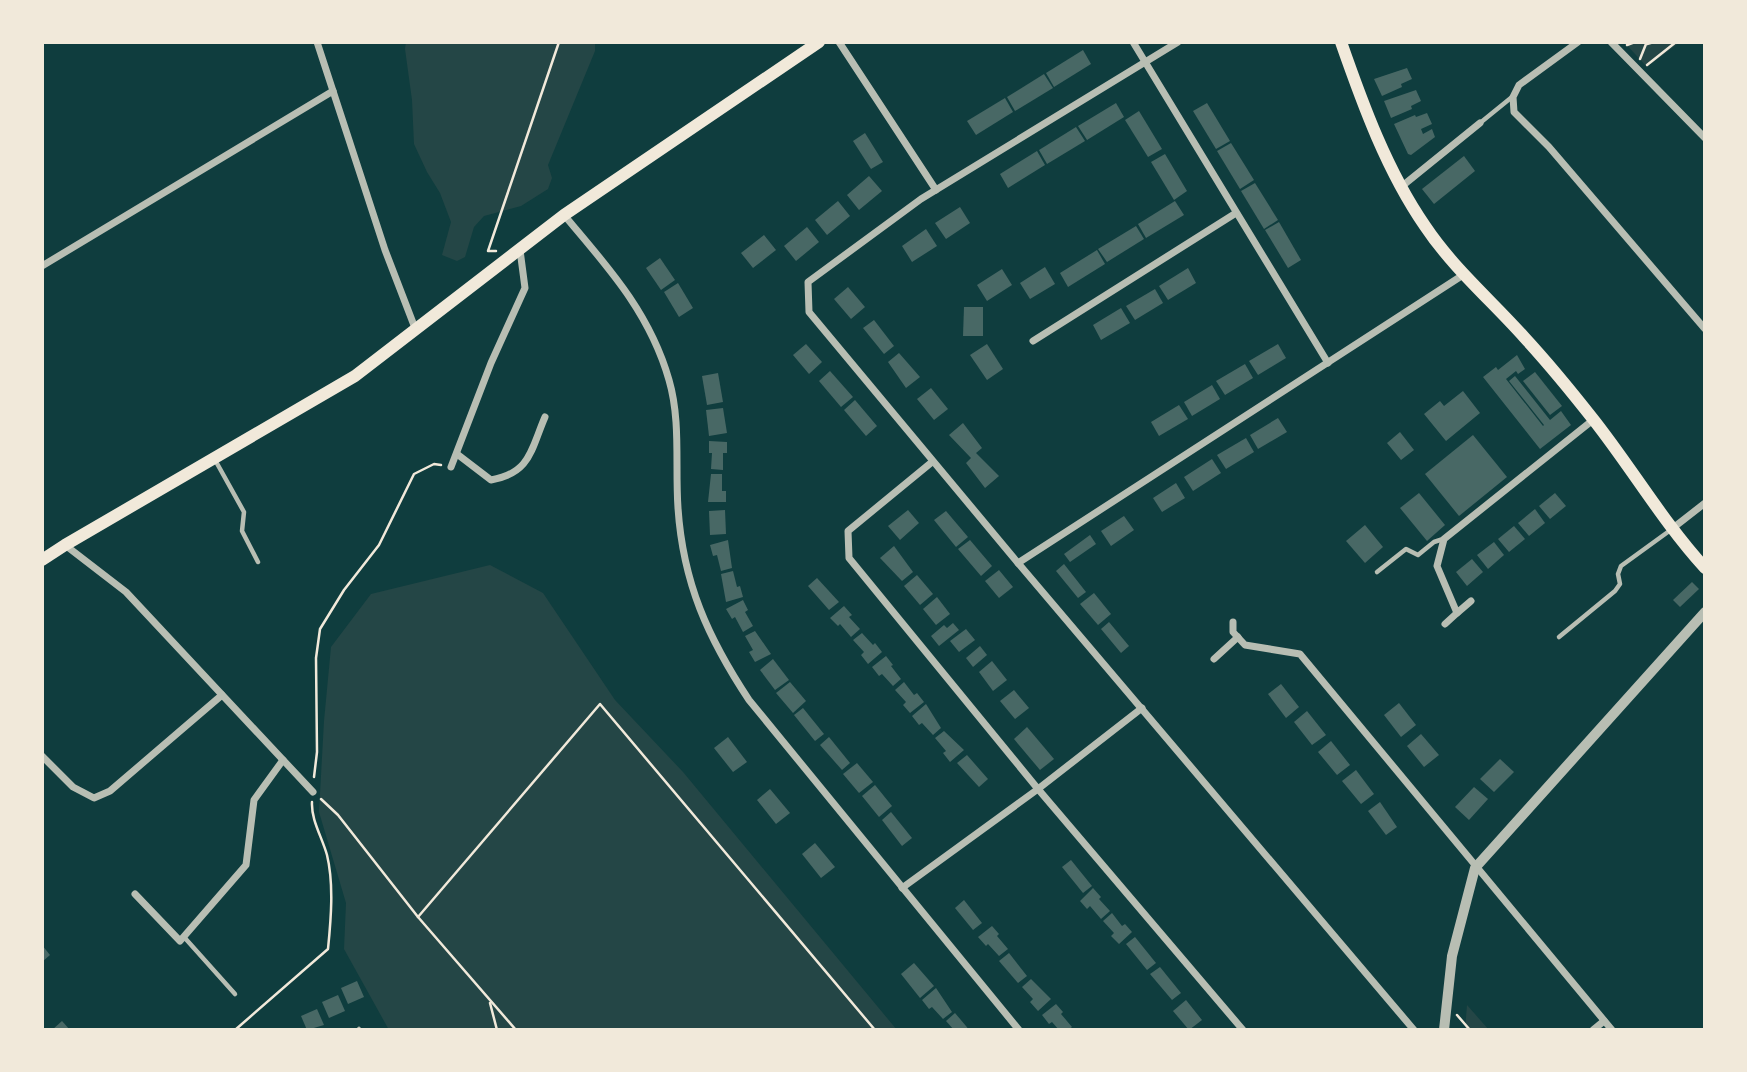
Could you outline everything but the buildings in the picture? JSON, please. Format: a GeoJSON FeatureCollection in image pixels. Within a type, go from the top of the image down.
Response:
{"type":"FeatureCollection","features":[{"type":"Feature","properties":{"kind":"main road"},"geometry":{"type":"LineString","coordinates":[[42,560],[355,376],[564,215],[819,42]]}},
{"type":"Feature","properties":{"kind":"main road"},"geometry":{"type":"LineString","coordinates":[[1341,42],[1360,94],[1401,187],[1425,227],[1463,275],[1524,336],[1593,420],[1705,568]]}},
{"type":"Feature","properties":{"kind":"street"},"geometry":{"type":"LineString","coordinates":[[317,42],[385,250],[415,328]]}},
{"type":"Feature","properties":{"kind":"street"},"geometry":{"type":"LineString","coordinates":[[839,42],[936,190]]}},
{"type":"Feature","properties":{"kind":"street"},"geometry":{"type":"LineString","coordinates":[[1133,42],[1328,363]]}},
{"type":"Feature","properties":{"kind":"street"},"geometry":{"type":"LineString","coordinates":[[1178,42],[936,190],[808,282],[809,312],[1018,564],[1414,1030]]}},
{"type":"Feature","properties":{"kind":"street"},"geometry":{"type":"LineString","coordinates":[[1578,42],[1567,45],[1519,85],[1513,97],[1514,112],[1549,148],[1705,329]]}},
{"type":"Feature","properties":{"kind":"street"},"geometry":{"type":"LineString","coordinates":[[1611,42],[1705,138]]}},
{"type":"Feature","properties":{"kind":"street"},"geometry":{"type":"LineString","coordinates":[[42,266],[333,91]]}},
{"type":"Feature","properties":{"kind":"street"},"geometry":{"type":"LineString","coordinates":[[1401,187],[1480,123]]}},
{"type":"Feature","properties":{"kind":"street"},"geometry":{"type":"LineString","coordinates":[[1033,341],[1236,213]]}},
{"type":"Feature","properties":{"kind":"street"},"geometry":{"type":"LineString","coordinates":[[564,215],[626,289],[646,321],[670,381],[676,432],[678,508],[685,563],[695,600],[726,665],[749,700],[1019,1030]]}},
{"type":"Feature","properties":{"kind":"street"},"geometry":{"type":"LineString","coordinates":[[451,467],[491,362],[524,288],[520,250]]}},
{"type":"Feature","properties":{"kind":"street"},"geometry":{"type":"LineString","coordinates":[[1018,564],[1463,275]]}},
{"type":"Feature","properties":{"kind":"street"},"geometry":{"type":"LineString","coordinates":[[457,454],[491,480],[505,477],[524,467],[545,417]]}},
{"type":"Feature","properties":{"kind":"street"},"geometry":{"type":"LineString","coordinates":[[1457,613],[1437,566],[1444,539],[1593,420]]}},
{"type":"Feature","properties":{"kind":"street"},"geometry":{"type":"LineString","coordinates":[[932,461],[848,531],[849,558],[1038,789],[1243,1030]]}},
{"type":"Feature","properties":{"kind":"street"},"geometry":{"type":"LineString","coordinates":[[1673,528],[1705,503]]}},
{"type":"Feature","properties":{"kind":"street"},"geometry":{"type":"LineString","coordinates":[[65,545],[126,592],[313,792]]}},
{"type":"Feature","properties":{"kind":"street"},"geometry":{"type":"LineString","coordinates":[[1446,624],[1471,601]]}},
{"type":"Feature","properties":{"kind":"street"},"geometry":{"type":"LineString","coordinates":[[1444,1030],[1452,956],[1475,868],[1705,612]]}},
{"type":"Feature","properties":{"kind":"street"},"geometry":{"type":"LineString","coordinates":[[1233,622],[1233,632],[1245,645],[1300,654],[1612,1030]]}},
{"type":"Feature","properties":{"kind":"street"},"geometry":{"type":"LineString","coordinates":[[1214,659],[1238,638]]}},
{"type":"Feature","properties":{"kind":"street"},"geometry":{"type":"LineString","coordinates":[[42,756],[73,788],[93,798],[110,792],[222,695]]}},
{"type":"Feature","properties":{"kind":"street"},"geometry":{"type":"LineString","coordinates":[[902,888],[1038,789],[1142,708]]}},
{"type":"Feature","properties":{"kind":"street"},"geometry":{"type":"LineString","coordinates":[[135,894],[180,941],[246,865],[254,800],[284,760]]}},
{"type":"Feature","properties":{"kind":"street"},"geometry":{"type":"LineString","coordinates":[[1593,1030],[1604,1021]]}},
{"type":"Feature","properties":{"kind":"lane"},"geometry":{"type":"LineString","coordinates":[[1480,123],[1513,97]]}},
{"type":"Feature","properties":{"kind":"lane"},"geometry":{"type":"LineString","coordinates":[[214,458],[244,512],[242,531],[258,562]]}},
{"type":"Feature","properties":{"kind":"lane"},"geometry":{"type":"LineString","coordinates":[[1559,637],[1615,591],[1620,584],[1618,575],[1621,566],[1673,528]]}},
{"type":"Feature","properties":{"kind":"lane"},"geometry":{"type":"LineString","coordinates":[[1377,572],[1406,549],[1419,555],[1434,542],[1444,539]]}},
{"type":"Feature","properties":{"kind":"lane"},"geometry":{"type":"LineString","coordinates":[[184,936],[235,993]]}},
{"type":"Feature","properties":{"kind":"path"},"geometry":{"type":"LineString","coordinates":[[488,251],[559,42]]}},
{"type":"Feature","properties":{"kind":"path"},"geometry":{"type":"LineString","coordinates":[[1643,42],[1654,42]]}},
{"type":"Feature","properties":{"kind":"path"},"geometry":{"type":"LineString","coordinates":[[1639,71],[1676,42]]}},
{"type":"Feature","properties":{"kind":"path"},"geometry":{"type":"LineString","coordinates":[[236,1030],[328,949],[332,916],[327,857],[312,811],[317,752],[316,658],[320,629],[344,590],[379,545],[414,474],[433,464],[451,467]]}},
{"type":"Feature","properties":{"kind":"path"},"geometry":{"type":"LineString","coordinates":[[418,917],[600,704],[875,1030]]}},
{"type":"Feature","properties":{"kind":"path"},"geometry":{"type":"LineString","coordinates":[[313,792],[338,815],[418,917],[516,1030]]}},
{"type":"Feature","properties":{"kind":"path"},"geometry":{"type":"LineString","coordinates":[[489,999],[498,1030]]}},
{"type":"Feature","properties":{"kind":"shaded area"},"geometry":{"type":"Polygon","coordinates":[[[406,42],[595,42],[595,51],[548,165],[552,178],[548,189],[521,206],[484,216],[474,227],[465,257],[457,261],[442,255],[451,222],[440,193],[414,144],[406,42]]]}},
{"type":"Feature","properties":{"kind":"shaded area"},"geometry":{"type":"Polygon","coordinates":[[[1624,42],[1680,42],[1647,67],[1624,42]]]}},
{"type":"Feature","properties":{"kind":"shaded area"},"geometry":{"type":"Polygon","coordinates":[[[490,565],[543,593],[615,700],[683,772],[897,1030],[389,1030],[344,949],[346,903],[319,812],[331,647],[371,594],[490,565]]]}},
{"type":"Feature","properties":{"kind":"shaded area"},"geometry":{"type":"Polygon","coordinates":[[[1467,1005],[1489,1030],[1465,1030],[1467,1005]]]}}]}
